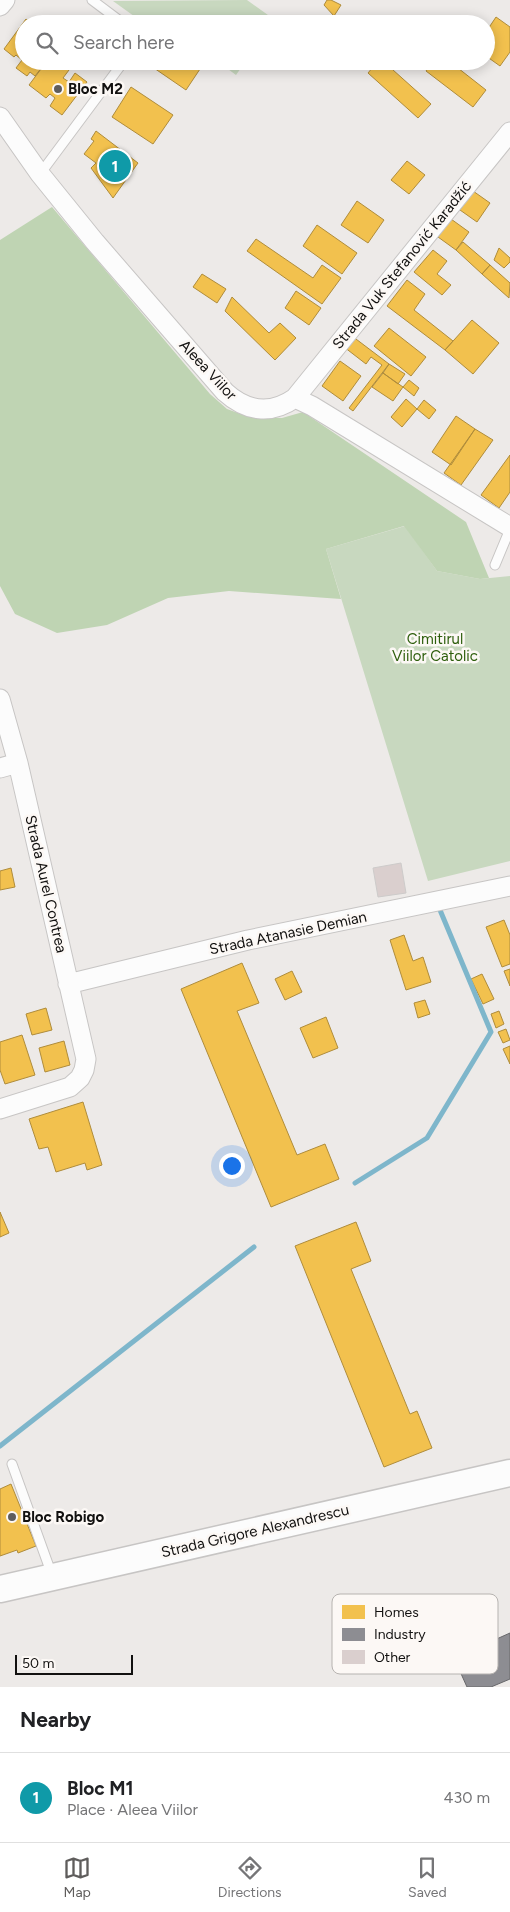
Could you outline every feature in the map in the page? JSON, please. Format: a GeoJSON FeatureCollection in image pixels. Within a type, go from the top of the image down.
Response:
{"type":"FeatureCollection","features":[{"type":"Feature","properties":{"kind":"street"},"geometry":{"type":"LineString","coordinates":[[0,6],[5,0]]}},
{"type":"Feature","properties":{"kind":"street","name":"Aleea Viilor"},"geometry":{"type":"LineString","coordinates":[[0,117],[40,174],[95,242],[225,392],[235,401],[252,408],[278,408],[295,398]]}},
{"type":"Feature","properties":{"kind":"street","name":"Strada Vuk Stefanović Karadžić"},"geometry":{"type":"LineString","coordinates":[[295,398],[510,132]]}},
{"type":"Feature","properties":{"kind":"street"},"geometry":{"type":"LineString","coordinates":[[295,398],[312,406],[510,528]]}},
{"type":"Feature","properties":{"kind":"street","name":"Strada Aurel Contrea"},"geometry":{"type":"LineString","coordinates":[[0,699],[18,763],[86,1059],[80,1078],[70,1087],[0,1110]]}},
{"type":"Feature","properties":{"kind":"street"},"geometry":{"type":"LineString","coordinates":[[0,768],[18,763]]}},
{"type":"Feature","properties":{"kind":"street","name":"Strada Atanasie Demian"},"geometry":{"type":"LineString","coordinates":[[68,984],[248,940],[510,886]]}},
{"type":"Feature","properties":{"kind":"street","name":"Strada Grigore Alexandrescu"},"geometry":{"type":"LineString","coordinates":[[0,1589],[510,1473]]}},
{"type":"Feature","properties":{"kind":"lane"},"geometry":{"type":"LineString","coordinates":[[92,0],[112,15]]}},
{"type":"Feature","properties":{"kind":"lane"},"geometry":{"type":"LineString","coordinates":[[40,174],[117,70]]}},
{"type":"Feature","properties":{"kind":"lane"},"geometry":{"type":"LineString","coordinates":[[495,565],[510,528]]}},
{"type":"Feature","properties":{"kind":"lane"},"geometry":{"type":"LineString","coordinates":[[12,1464],[53,1577]]}},
{"type":"Feature","properties":{"kind":"green space"},"geometry":{"type":"Polygon","coordinates":[[[247,0],[268,15],[132,15],[113,1],[247,0]]]}},
{"type":"Feature","properties":{"kind":"green space"},"geometry":{"type":"Polygon","coordinates":[[[229,70],[240,70],[236,75],[229,70]]]}},
{"type":"Feature","properties":{"kind":"green space"},"geometry":{"type":"Polygon","coordinates":[[[52,207],[210,394],[227,409],[249,417],[282,418],[303,412],[466,522],[489,578],[480,579],[437,571],[404,526],[326,549],[341,599],[229,591],[168,598],[107,625],[57,633],[15,614],[0,586],[0,240],[52,207]]]}},
{"type":"Feature","properties":{"kind":"green space","name":"Cimitirul Viilor Catolic"},"geometry":{"type":"Polygon","coordinates":[[[405,526],[437,571],[480,579],[510,576],[510,861],[428,881],[326,549],[405,526]]]}},
{"type":"Feature","properties":{"kind":"building: Homes"},"geometry":{"type":"Polygon","coordinates":[[[327,0],[331,0],[341,5],[333,15],[324,5],[327,0]]]}},
{"type":"Feature","properties":{"kind":"building: Homes"},"geometry":{"type":"Polygon","coordinates":[[[496,17],[510,27],[510,52],[500,66],[495,62],[496,17]]]}},
{"type":"Feature","properties":{"kind":"building: Homes"},"geometry":{"type":"Polygon","coordinates":[[[15,34],[15,56],[4,49],[15,34]]]}},
{"type":"Feature","properties":{"kind":"building: Homes"},"geometry":{"type":"Polygon","coordinates":[[[19,70],[40,70],[35,76],[30,72],[27,76],[19,70]]]}},
{"type":"Feature","properties":{"kind":"building: Homes","name":"Bloc M2"},"geometry":{"type":"Polygon","coordinates":[[[40,70],[69,70],[63,78],[69,82],[75,73],[87,82],[62,115],[50,106],[55,98],[50,94],[46,98],[29,85],[40,70]]]}},
{"type":"Feature","properties":{"kind":"building: Homes"},"geometry":{"type":"Polygon","coordinates":[[[157,70],[199,70],[186,90],[157,70]]]}},
{"type":"Feature","properties":{"kind":"building: Homes"},"geometry":{"type":"Polygon","coordinates":[[[370,70],[393,70],[431,104],[418,118],[368,73],[370,70]]]}},
{"type":"Feature","properties":{"kind":"building: Homes"},"geometry":{"type":"Polygon","coordinates":[[[460,70],[486,90],[473,107],[426,71],[460,70]]]}},
{"type":"Feature","properties":{"kind":"building: Homes"},"geometry":{"type":"Polygon","coordinates":[[[131,87],[173,115],[153,144],[112,117],[131,87]]]}},
{"type":"Feature","properties":{"kind":"building: Homes"},"geometry":{"type":"Polygon","coordinates":[[[96,131],[138,163],[113,198],[91,168],[96,163],[84,154],[94,141],[91,139],[96,131]]]}},
{"type":"Feature","properties":{"kind":"building: Homes"},"geometry":{"type":"Polygon","coordinates":[[[407,161],[425,175],[409,194],[391,180],[407,161]]]}},
{"type":"Feature","properties":{"kind":"building: Homes"},"geometry":{"type":"Polygon","coordinates":[[[473,191],[490,203],[477,222],[460,210],[473,191]]]}},
{"type":"Feature","properties":{"kind":"building: Homes"},"geometry":{"type":"Polygon","coordinates":[[[357,201],[384,220],[368,243],[341,225],[357,201]]]}},
{"type":"Feature","properties":{"kind":"building: Homes"},"geometry":{"type":"Polygon","coordinates":[[[451,219],[469,232],[456,250],[438,237],[451,219]]]}},
{"type":"Feature","properties":{"kind":"building: Homes"},"geometry":{"type":"Polygon","coordinates":[[[317,225],[357,253],[342,274],[303,246],[317,225]]]}},
{"type":"Feature","properties":{"kind":"building: Homes"},"geometry":{"type":"Polygon","coordinates":[[[256,239],[313,278],[322,265],[341,278],[322,304],[247,251],[256,239]]]}},
{"type":"Feature","properties":{"kind":"building: Homes"},"geometry":{"type":"Polygon","coordinates":[[[463,242],[490,265],[482,274],[456,250],[463,242]]]}},
{"type":"Feature","properties":{"kind":"building: Homes"},"geometry":{"type":"Polygon","coordinates":[[[499,248],[510,258],[510,262],[504,268],[494,260],[499,248]]]}},
{"type":"Feature","properties":{"kind":"building: Homes"},"geometry":{"type":"Polygon","coordinates":[[[433,250],[447,261],[437,274],[451,285],[442,295],[414,272],[433,250]]]}},
{"type":"Feature","properties":{"kind":"building: Homes"},"geometry":{"type":"Polygon","coordinates":[[[490,265],[510,283],[509,298],[482,274],[490,265]]]}},
{"type":"Feature","properties":{"kind":"building: Homes"},"geometry":{"type":"Polygon","coordinates":[[[202,274],[226,289],[217,303],[193,287],[202,274]]]}},
{"type":"Feature","properties":{"kind":"building: Homes"},"geometry":{"type":"Polygon","coordinates":[[[407,280],[425,294],[414,310],[453,341],[445,350],[387,306],[407,280]]]}},
{"type":"Feature","properties":{"kind":"building: Homes"},"geometry":{"type":"Polygon","coordinates":[[[296,291],[321,308],[309,325],[285,308],[296,291]]]}},
{"type":"Feature","properties":{"kind":"building: Homes"},"geometry":{"type":"Polygon","coordinates":[[[232,297],[269,333],[280,323],[296,338],[275,360],[225,311],[232,297]]]}},
{"type":"Feature","properties":{"kind":"building: Homes"},"geometry":{"type":"Polygon","coordinates":[[[472,320],[499,343],[473,374],[445,350],[472,320]]]}},
{"type":"Feature","properties":{"kind":"building: Homes"},"geometry":{"type":"Polygon","coordinates":[[[389,328],[426,357],[411,376],[374,346],[389,328]]]}},
{"type":"Feature","properties":{"kind":"building: Homes"},"geometry":{"type":"Polygon","coordinates":[[[352,336],[389,364],[353,411],[349,408],[382,365],[371,357],[366,364],[344,347],[352,336]]]}},
{"type":"Feature","properties":{"kind":"building: Homes"},"geometry":{"type":"Polygon","coordinates":[[[340,361],[361,376],[343,401],[322,386],[340,361]]]}},
{"type":"Feature","properties":{"kind":"building: Homes"},"geometry":{"type":"Polygon","coordinates":[[[389,364],[405,374],[398,384],[383,373],[389,364]]]}},
{"type":"Feature","properties":{"kind":"building: Homes"},"geometry":{"type":"Polygon","coordinates":[[[383,373],[403,387],[393,401],[372,387],[383,373]]]}},
{"type":"Feature","properties":{"kind":"building: Homes"},"geometry":{"type":"Polygon","coordinates":[[[409,380],[419,388],[414,396],[403,387],[409,380]]]}},
{"type":"Feature","properties":{"kind":"building: Homes"},"geometry":{"type":"Polygon","coordinates":[[[406,399],[417,409],[402,427],[391,417],[406,399]]]}},
{"type":"Feature","properties":{"kind":"building: Homes"},"geometry":{"type":"Polygon","coordinates":[[[424,400],[436,410],[429,419],[417,409],[424,400]]]}},
{"type":"Feature","properties":{"kind":"building: Homes"},"geometry":{"type":"Polygon","coordinates":[[[456,416],[475,429],[451,465],[432,452],[456,416]]]}},
{"type":"Feature","properties":{"kind":"building: Homes"},"geometry":{"type":"Polygon","coordinates":[[[475,429],[493,440],[461,485],[444,473],[475,429]]]}},
{"type":"Feature","properties":{"kind":"building: Homes"},"geometry":{"type":"Polygon","coordinates":[[[510,455],[510,492],[499,508],[481,495],[510,455]]]}},
{"type":"Feature","properties":{"kind":"building: Homes"},"geometry":{"type":"Polygon","coordinates":[[[11,868],[15,887],[0,890],[0,871],[11,868]]]}},
{"type":"Feature","properties":{"kind":"building: Homes"},"geometry":{"type":"Polygon","coordinates":[[[504,920],[510,935],[510,964],[502,967],[486,927],[504,920]]]}},
{"type":"Feature","properties":{"kind":"building: Homes"},"geometry":{"type":"Polygon","coordinates":[[[404,935],[413,961],[423,957],[431,982],[406,990],[390,940],[404,935]]]}},
{"type":"Feature","properties":{"kind":"building: Homes"},"geometry":{"type":"Polygon","coordinates":[[[242,963],[259,1003],[237,1011],[297,1155],[325,1144],[339,1179],[271,1207],[181,989],[242,963]]]}},
{"type":"Feature","properties":{"kind":"building: Homes"},"geometry":{"type":"Polygon","coordinates":[[[510,969],[510,986],[504,971],[510,969]]]}},
{"type":"Feature","properties":{"kind":"building: Homes"},"geometry":{"type":"Polygon","coordinates":[[[292,971],[302,992],[285,1000],[275,979],[292,971]]]}},
{"type":"Feature","properties":{"kind":"building: Homes"},"geometry":{"type":"Polygon","coordinates":[[[482,974],[494,999],[483,1004],[471,979],[482,974]]]}},
{"type":"Feature","properties":{"kind":"building: Homes"},"geometry":{"type":"Polygon","coordinates":[[[425,1000],[430,1014],[418,1018],[414,1003],[425,1000]]]}},
{"type":"Feature","properties":{"kind":"building: Homes"},"geometry":{"type":"Polygon","coordinates":[[[46,1008],[52,1030],[32,1035],[26,1014],[46,1008]]]}},
{"type":"Feature","properties":{"kind":"building: Homes"},"geometry":{"type":"Polygon","coordinates":[[[499,1011],[504,1024],[496,1028],[491,1014],[499,1011]]]}},
{"type":"Feature","properties":{"kind":"building: Homes"},"geometry":{"type":"Polygon","coordinates":[[[326,1017],[338,1048],[313,1058],[300,1028],[326,1017]]]}},
{"type":"Feature","properties":{"kind":"building: Homes"},"geometry":{"type":"Polygon","coordinates":[[[506,1029],[510,1040],[503,1043],[498,1032],[506,1029]]]}},
{"type":"Feature","properties":{"kind":"building: Homes"},"geometry":{"type":"Polygon","coordinates":[[[22,1035],[35,1075],[5,1084],[0,1070],[0,1042],[22,1035]]]}},
{"type":"Feature","properties":{"kind":"building: Homes"},"geometry":{"type":"Polygon","coordinates":[[[64,1041],[70,1065],[45,1072],[39,1048],[64,1041]]]}},
{"type":"Feature","properties":{"kind":"building: Homes"},"geometry":{"type":"Polygon","coordinates":[[[510,1046],[510,1064],[503,1049],[510,1046]]]}},
{"type":"Feature","properties":{"kind":"building: Homes"},"geometry":{"type":"Polygon","coordinates":[[[83,1102],[102,1165],[87,1170],[85,1163],[56,1172],[48,1147],[39,1149],[29,1119],[83,1102]]]}},
{"type":"Feature","properties":{"kind":"building: Homes"},"geometry":{"type":"Polygon","coordinates":[[[0,1212],[9,1233],[0,1237],[0,1212]]]}},
{"type":"Feature","properties":{"kind":"building: Homes"},"geometry":{"type":"Polygon","coordinates":[[[356,1222],[371,1261],[351,1269],[410,1414],[417,1411],[432,1448],[384,1467],[295,1246],[356,1222]]]}},
{"type":"Feature","properties":{"kind":"building: Homes","name":"Bloc Robigo"},"geometry":{"type":"Polygon","coordinates":[[[11,1484],[36,1546],[18,1553],[17,1550],[0,1556],[0,1489],[11,1484]]]}},
{"type":"Feature","properties":{"kind":"building: Industry"},"geometry":{"type":"Polygon","coordinates":[[[510,1633],[510,1679],[491,1687],[467,1687],[461,1674],[498,1674],[498,1638],[510,1633]]]}},
{"type":"Feature","properties":{"kind":"building: Other"},"geometry":{"type":"Polygon","coordinates":[[[401,863],[406,893],[378,897],[373,868],[401,863]]]}},
{"type":"Feature","properties":{"kind":"waterway"},"geometry":{"type":"LineString","coordinates":[[355,1183],[427,1138],[491,1032],[440,910]]}},
{"type":"Feature","properties":{"kind":"waterway"},"geometry":{"type":"LineString","coordinates":[[0,1446],[254,1247]]}},
{"type":"Feature","properties":{"kind":"place","name":"Bloc M2"},"geometry":{"type":"Point","coordinates":[58,89]}},
{"type":"Feature","properties":{"kind":"place","name":"Bloc M1"},"geometry":{"type":"Point","coordinates":[115,166]}},
{"type":"Feature","properties":{"kind":"place","name":"Bloc Robigo"},"geometry":{"type":"Point","coordinates":[12,1517]}}]}
